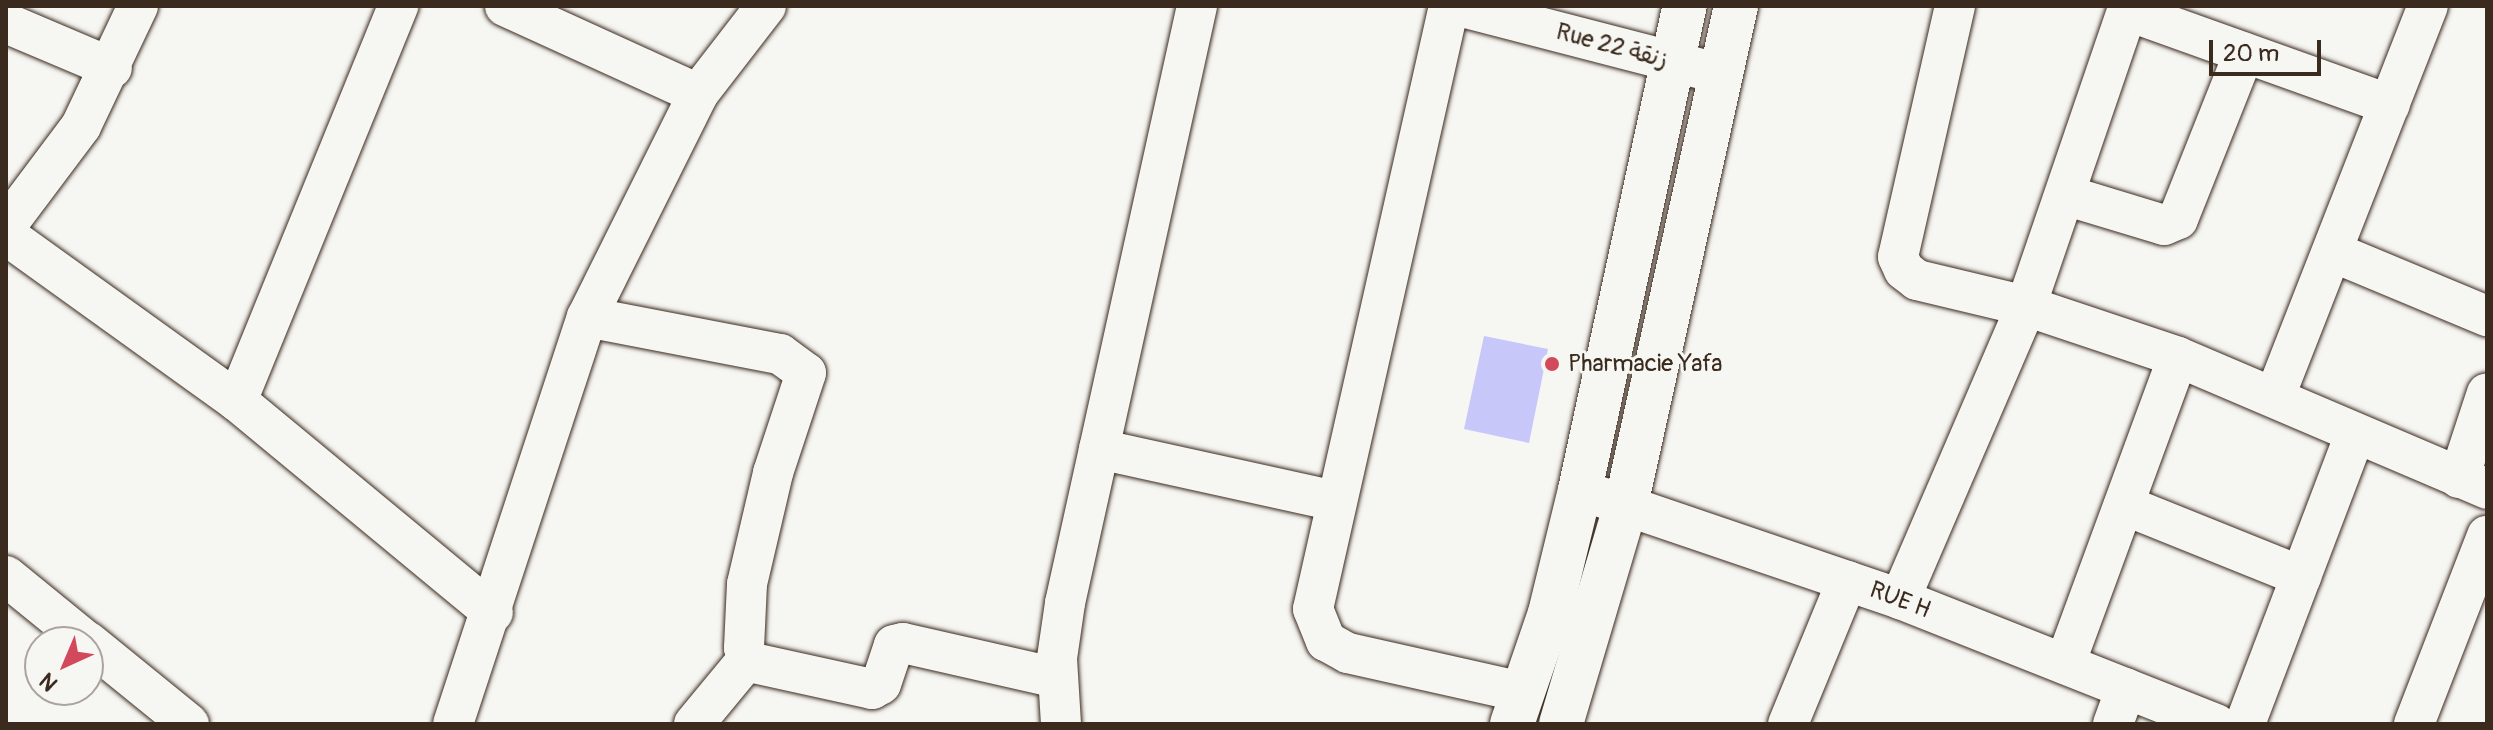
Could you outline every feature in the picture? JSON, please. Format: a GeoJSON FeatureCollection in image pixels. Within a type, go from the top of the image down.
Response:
{"type":"FeatureCollection","features":[{"type":"Feature","properties":{"kind":"main road"},"geometry":{"type":"LineString","coordinates":[[1518,708],[1580,490],[1685,6]]}},
{"type":"Feature","properties":{"kind":"main road"},"geometry":{"type":"LineString","coordinates":[[1561,724],[1626,505],[1736,6]]}},
{"type":"Feature","properties":{"kind":"street"},"geometry":{"type":"LineString","coordinates":[[6,226],[58,163],[112,68],[138,6]]}},
{"type":"Feature","properties":{"kind":"street"},"geometry":{"type":"LineString","coordinates":[[237,401],[398,6]]}},
{"type":"Feature","properties":{"kind":"street"},"geometry":{"type":"LineString","coordinates":[[505,6],[698,94]]}},
{"type":"Feature","properties":{"kind":"street"},"geometry":{"type":"LineString","coordinates":[[453,724],[493,613],[587,317],[698,94],[766,6]]}},
{"type":"Feature","properties":{"kind":"street"},"geometry":{"type":"LineString","coordinates":[[1061,724],[1057,678],[1065,603],[1197,6]]}},
{"type":"Feature","properties":{"kind":"street"},"geometry":{"type":"LineString","coordinates":[[1449,6],[1313,609],[1326,641],[1348,653],[1518,708]]}},
{"type":"Feature","properties":{"kind":"street","name":"Rue 22 زنقة"},"geometry":{"type":"LineString","coordinates":[[1458,6],[1720,74]]}},
{"type":"Feature","properties":{"kind":"street"},"geometry":{"type":"LineString","coordinates":[[1955,6],[1898,257],[1917,280],[2026,306],[2178,357],[2275,396],[2355,435],[2473,484],[2487,393]]}},
{"type":"Feature","properties":{"kind":"street"},"geometry":{"type":"LineString","coordinates":[[2275,396],[2428,6]]}},
{"type":"Feature","properties":{"kind":"street"},"geometry":{"type":"LineString","coordinates":[[1900,599],[2026,306],[2128,8],[2390,105]]}},
{"type":"Feature","properties":{"kind":"street"},"geometry":{"type":"LineString","coordinates":[[6,23],[112,68]]}},
{"type":"Feature","properties":{"kind":"street"},"geometry":{"type":"LineString","coordinates":[[2065,195],[2164,225],[2178,219],[2244,53]]}},
{"type":"Feature","properties":{"kind":"street"},"geometry":{"type":"LineString","coordinates":[[6,235],[237,401],[493,613]]}},
{"type":"Feature","properties":{"kind":"street"},"geometry":{"type":"LineString","coordinates":[[2333,252],[2487,316]]}},
{"type":"Feature","properties":{"kind":"street"},"geometry":{"type":"LineString","coordinates":[[587,317],[780,354],[806,373],[756,542],[747,584],[747,660],[694,724]]}},
{"type":"Feature","properties":{"kind":"street"},"geometry":{"type":"LineString","coordinates":[[2065,664],[2178,357]]}},
{"type":"Feature","properties":{"kind":"street"},"geometry":{"type":"LineString","coordinates":[[2245,724],[2355,435]]}},
{"type":"Feature","properties":{"kind":"street"},"geometry":{"type":"LineString","coordinates":[[1099,449],[1336,501]]}},
{"type":"Feature","properties":{"kind":"street","name":"RUE H"},"geometry":{"type":"LineString","coordinates":[[1580,490],[1900,599],[2065,664],[2119,706],[2216,724]]}},
{"type":"Feature","properties":{"kind":"street"},"geometry":{"type":"LineString","coordinates":[[2124,505],[2301,576]]}},
{"type":"Feature","properties":{"kind":"street"},"geometry":{"type":"LineString","coordinates":[[2414,724],[2487,536]]}},
{"type":"Feature","properties":{"kind":"street"},"geometry":{"type":"LineString","coordinates":[[6,576],[68,626]]}},
{"type":"Feature","properties":{"kind":"street"},"geometry":{"type":"LineString","coordinates":[[1788,724],[1847,581]]}},
{"type":"Feature","properties":{"kind":"street"},"geometry":{"type":"LineString","coordinates":[[747,660],[872,689],[881,684],[894,645],[903,643],[1057,678]]}},
{"type":"Feature","properties":{"kind":"street"},"geometry":{"type":"LineString","coordinates":[[104,655],[189,724]]}},
{"type":"Feature","properties":{"kind":"building"},"geometry":{"type":"Polygon","coordinates":[[[1484,336],[1548,349],[1529,443],[1464,429],[1484,336]]]}},
{"type":"Feature","properties":{"kind":"place","name":"Pharmacie Yafa"},"geometry":{"type":"Point","coordinates":[1552,364]}}]}
